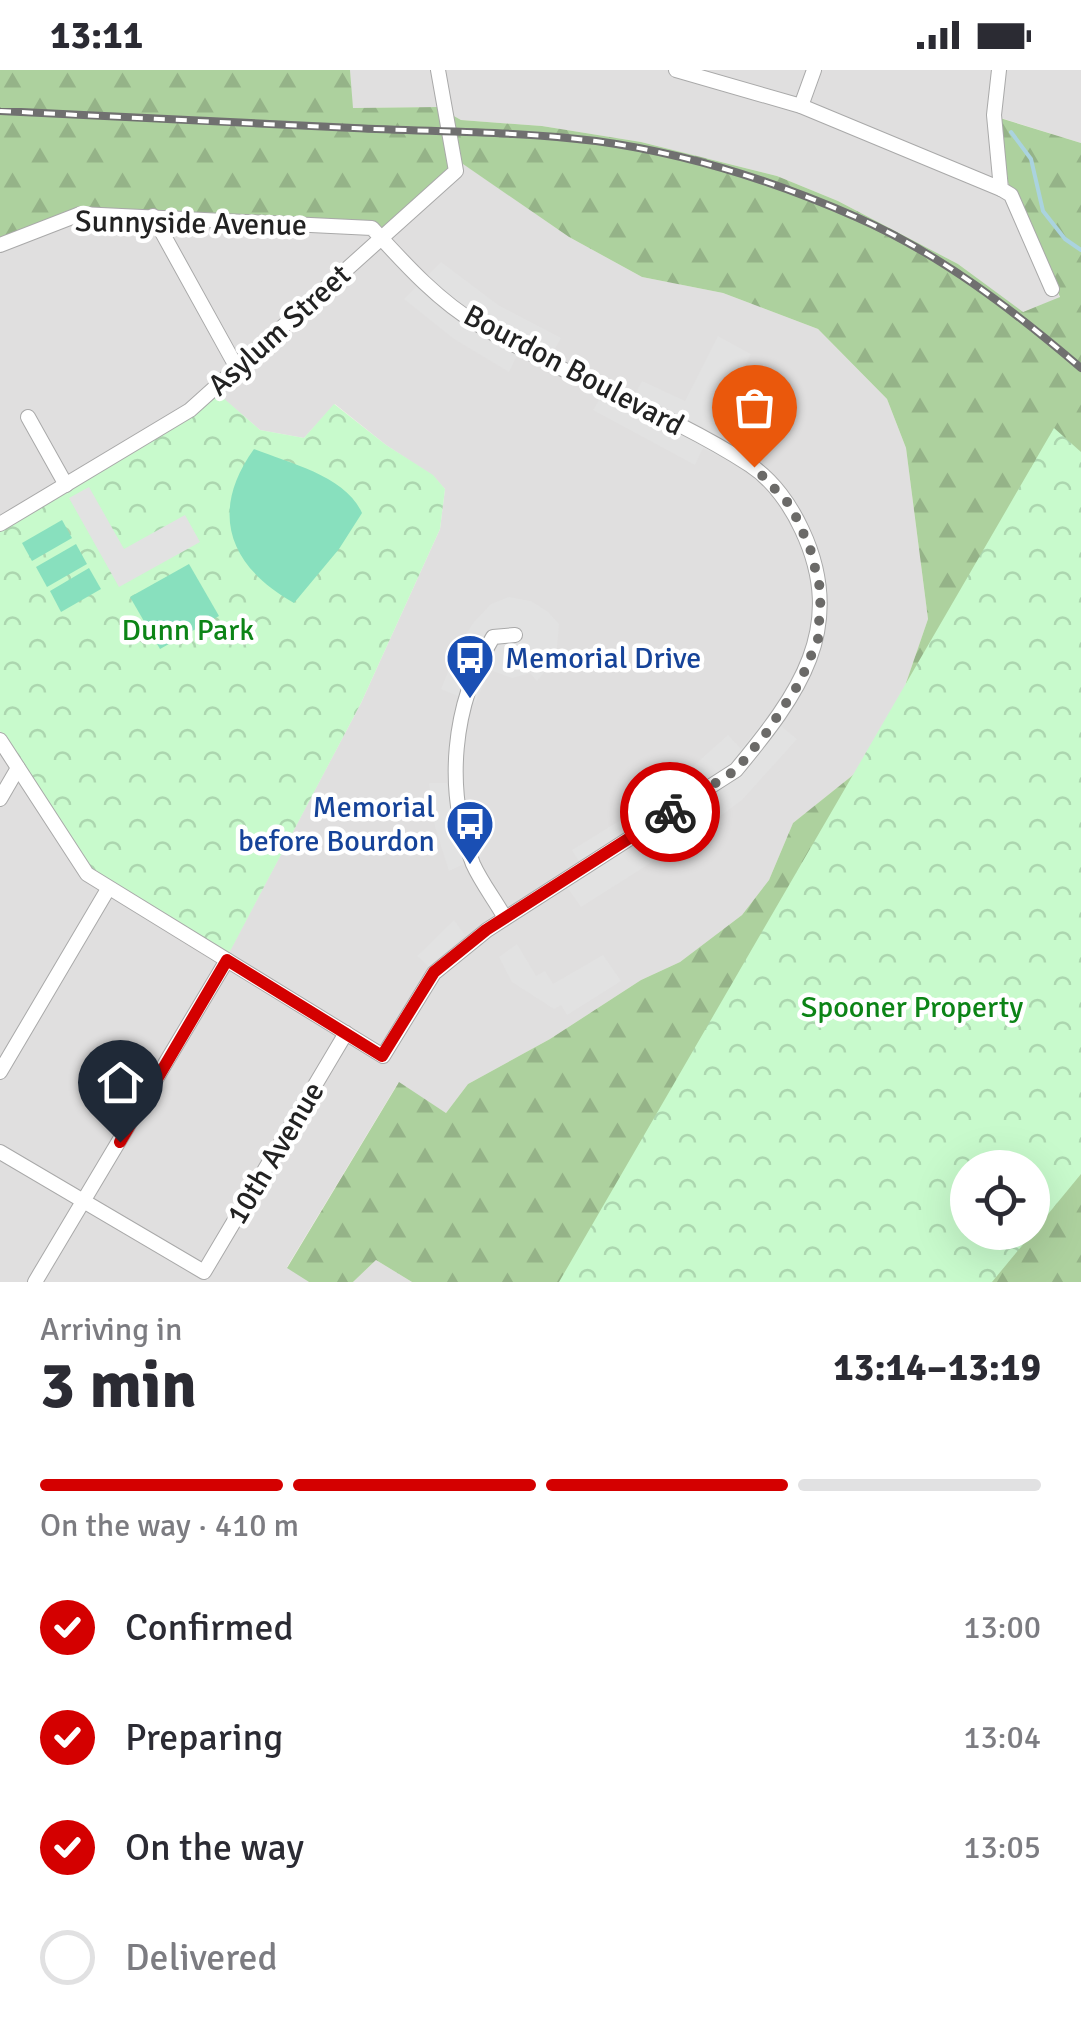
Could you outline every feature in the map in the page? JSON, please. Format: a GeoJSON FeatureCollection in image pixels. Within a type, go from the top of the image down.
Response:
{"type":"FeatureCollection","features":[{"type":"Feature","properties":{"kind":"street","name":"Asylum Street"},"geometry":{"type":"LineString","coordinates":[[0,524],[190,410],[456,171],[438,70]]}},
{"type":"Feature","properties":{"kind":"street"},"geometry":{"type":"LineString","coordinates":[[679,70],[801,106],[1000,189],[1010,195],[1052,289]]}},
{"type":"Feature","properties":{"kind":"street"},"geometry":{"type":"LineString","coordinates":[[801,106],[814,70]]}},
{"type":"Feature","properties":{"kind":"street"},"geometry":{"type":"LineString","coordinates":[[999,70],[994,115],[1000,189]]}},
{"type":"Feature","properties":{"kind":"street","name":"Sunnyside Avenue"},"geometry":{"type":"LineString","coordinates":[[0,245],[80,214],[372,228],[382,238]]}},
{"type":"Feature","properties":{"kind":"street"},"geometry":{"type":"LineString","coordinates":[[153,216],[238,368]]}},
{"type":"Feature","properties":{"kind":"street","name":"Bourdon Boulevard"},"geometry":{"type":"LineString","coordinates":[[346,1033],[382,1056],[434,972],[505,918],[736,770],[800,682],[818,639],[821,592],[810,548],[791,506],[754,467],[477,324],[420,278],[382,238]]}},
{"type":"Feature","properties":{"kind":"street"},"geometry":{"type":"LineString","coordinates":[[28,417],[66,485]]}},
{"type":"Feature","properties":{"kind":"street"},"geometry":{"type":"LineString","coordinates":[[505,918],[474,866],[459,814],[454,763],[460,714],[474,667],[492,637],[515,635]]}},
{"type":"Feature","properties":{"kind":"street"},"geometry":{"type":"LineString","coordinates":[[0,740],[88,874],[346,1033]]}},
{"type":"Feature","properties":{"kind":"street"},"geometry":{"type":"LineString","coordinates":[[0,798],[18,768]]}},
{"type":"Feature","properties":{"kind":"street"},"geometry":{"type":"LineString","coordinates":[[0,1072],[108,889]]}},
{"type":"Feature","properties":{"kind":"street"},"geometry":{"type":"LineString","coordinates":[[35,1282],[227,960]]}},
{"type":"Feature","properties":{"kind":"street","name":"10th Avenue"},"geometry":{"type":"LineString","coordinates":[[84,1202],[204,1272],[346,1033]]}},
{"type":"Feature","properties":{"kind":"street"},"geometry":{"type":"LineString","coordinates":[[0,1152],[84,1202]]}},
{"type":"Feature","properties":{"kind":"shaded area"},"geometry":{"type":"Polygon","coordinates":[[[350,70],[1081,70],[1081,143],[1001,118],[1008,182],[1060,298],[1022,312],[958,264],[838,201],[777,176],[641,142],[542,126],[461,120],[438,107],[352,108],[350,70]]]}},
{"type":"Feature","properties":{"kind":"shaded area"},"geometry":{"type":"Polygon","coordinates":[[[446,152],[569,237],[642,277],[723,293],[818,329],[887,399],[906,448],[928,619],[906,683],[905,719],[868,763],[793,823],[769,880],[742,915],[680,962],[641,980],[550,1039],[468,1084],[446,1113],[398,1083],[287,1267],[309,1282],[0,1282],[0,731],[89,868],[227,956],[361,703],[440,529],[445,489],[335,404],[304,438],[260,430],[213,390],[0,524],[0,238],[75,213],[446,152]]]}},
{"type":"Feature","properties":{"kind":"shaded area"},"geometry":{"type":"Polygon","coordinates":[[[441,262],[498,305],[561,338],[544,368],[517,355],[509,372],[454,339],[404,299],[441,262]]]}},
{"type":"Feature","properties":{"kind":"shaded area"},"geometry":{"type":"Polygon","coordinates":[[[718,336],[751,354],[716,418],[741,430],[726,460],[703,448],[695,465],[593,410],[610,382],[635,394],[642,381],[685,401],[718,336]]]}},
{"type":"Feature","properties":{"kind":"shaded area"},"geometry":{"type":"Polygon","coordinates":[[[89,487],[124,549],[185,515],[200,542],[119,587],[69,498],[89,487]]]}},
{"type":"Feature","properties":{"kind":"shaded area"},"geometry":{"type":"Polygon","coordinates":[[[509,597],[531,601],[559,624],[556,658],[537,681],[530,673],[512,678],[490,670],[475,703],[441,689],[459,644],[474,622],[491,604],[509,597]]]}},
{"type":"Feature","properties":{"kind":"shaded area"},"geometry":{"type":"Polygon","coordinates":[[[768,716],[797,739],[742,800],[581,907],[560,877],[580,863],[572,850],[660,796],[728,735],[741,749],[768,716]]]}},
{"type":"Feature","properties":{"kind":"shaded area"},"geometry":{"type":"Polygon","coordinates":[[[429,783],[447,783],[464,864],[449,871],[435,827],[429,783]]]}},
{"type":"Feature","properties":{"kind":"shaded area"},"geometry":{"type":"Polygon","coordinates":[[[454,920],[465,935],[429,967],[417,956],[454,920]]]}},
{"type":"Feature","properties":{"kind":"shaded area"},"geometry":{"type":"Polygon","coordinates":[[[517,944],[536,976],[545,971],[553,984],[603,955],[621,981],[567,1015],[561,1005],[554,1009],[512,982],[499,957],[517,944]]]}},
{"type":"Feature","properties":{"kind":"shaded area"},"geometry":{"type":"Polygon","coordinates":[[[376,1260],[412,1282],[353,1282],[376,1260]]]}},
{"type":"Feature","properties":{"kind":"green space"},"geometry":{"type":"Polygon","coordinates":[[[0,70],[350,70],[353,108],[438,107],[461,120],[542,126],[641,142],[777,176],[838,201],[958,264],[1023,312],[1060,297],[1008,182],[1000,118],[1081,143],[1081,1282],[412,1282],[376,1260],[353,1282],[309,1282],[287,1268],[399,1082],[446,1113],[468,1084],[550,1039],[641,980],[680,962],[742,915],[769,880],[793,823],[868,763],[905,720],[906,683],[928,619],[906,448],[887,399],[818,329],[723,293],[642,277],[569,237],[447,153],[451,178],[383,239],[372,226],[108,210],[0,238],[0,70]]]}},
{"type":"Feature","properties":{"kind":"green space","name":"Dunn Park"},"geometry":{"type":"Polygon","coordinates":[[[213,389],[260,430],[304,438],[334,404],[386,445],[433,475],[445,489],[440,529],[361,703],[227,957],[89,868],[0,731],[0,523],[213,389]]]}},
{"type":"Feature","properties":{"kind":"green space","name":"Spooner Property"},"geometry":{"type":"Polygon","coordinates":[[[1054,428],[1081,452],[1081,1174],[1050,1212],[1050,1150],[950,1150],[950,1250],[1018,1250],[992,1282],[559,1282],[1054,428]]]}},
{"type":"Feature","properties":{"kind":"green space"},"geometry":{"type":"Polygon","coordinates":[[[254,449],[330,480],[354,500],[362,513],[339,549],[294,603],[254,573],[233,536],[232,495],[254,449]]]}},
{"type":"Feature","properties":{"kind":"green space"},"geometry":{"type":"Polygon","coordinates":[[[62,520],[72,538],[32,561],[22,543],[62,520]]]}},
{"type":"Feature","properties":{"kind":"green space"},"geometry":{"type":"Polygon","coordinates":[[[76,544],[87,564],[47,587],[36,567],[76,544]]]}},
{"type":"Feature","properties":{"kind":"green space"},"geometry":{"type":"Polygon","coordinates":[[[189,564],[219,616],[160,649],[130,597],[189,564]]]}},
{"type":"Feature","properties":{"kind":"green space"},"geometry":{"type":"Polygon","coordinates":[[[89,568],[101,589],[61,612],[50,591],[89,568]]]}},
{"type":"Feature","properties":{"kind":"waterway"},"geometry":{"type":"LineString","coordinates":[[1011,132],[1031,159],[1043,211],[1065,239],[1081,250]]}},
{"type":"Feature","properties":{"kind":"railway"},"geometry":{"type":"LineString","coordinates":[[0,111],[536,135],[662,153],[761,180],[887,231],[974,284],[1081,368]]}},
{"type":"Feature","properties":{"kind":"way so far"},"geometry":{"type":"LineString","coordinates":[[670,812],[736,770],[800,682],[818,639],[821,592],[810,548],[791,506],[754,467]]}},
{"type":"Feature","properties":{"kind":"place","name":"Memorial Drive"},"geometry":{"type":"Point","coordinates":[470,700]}},
{"type":"Feature","properties":{"kind":"place","name":"Memorial before Bourdon"},"geometry":{"type":"Point","coordinates":[470,866]}},
{"type":"Feature","properties":{"kind":"route"},"geometry":{"type":"LineString","coordinates":[[120,1142],[227,960],[382,1056],[434,972],[486,930],[670,812]]}}]}
